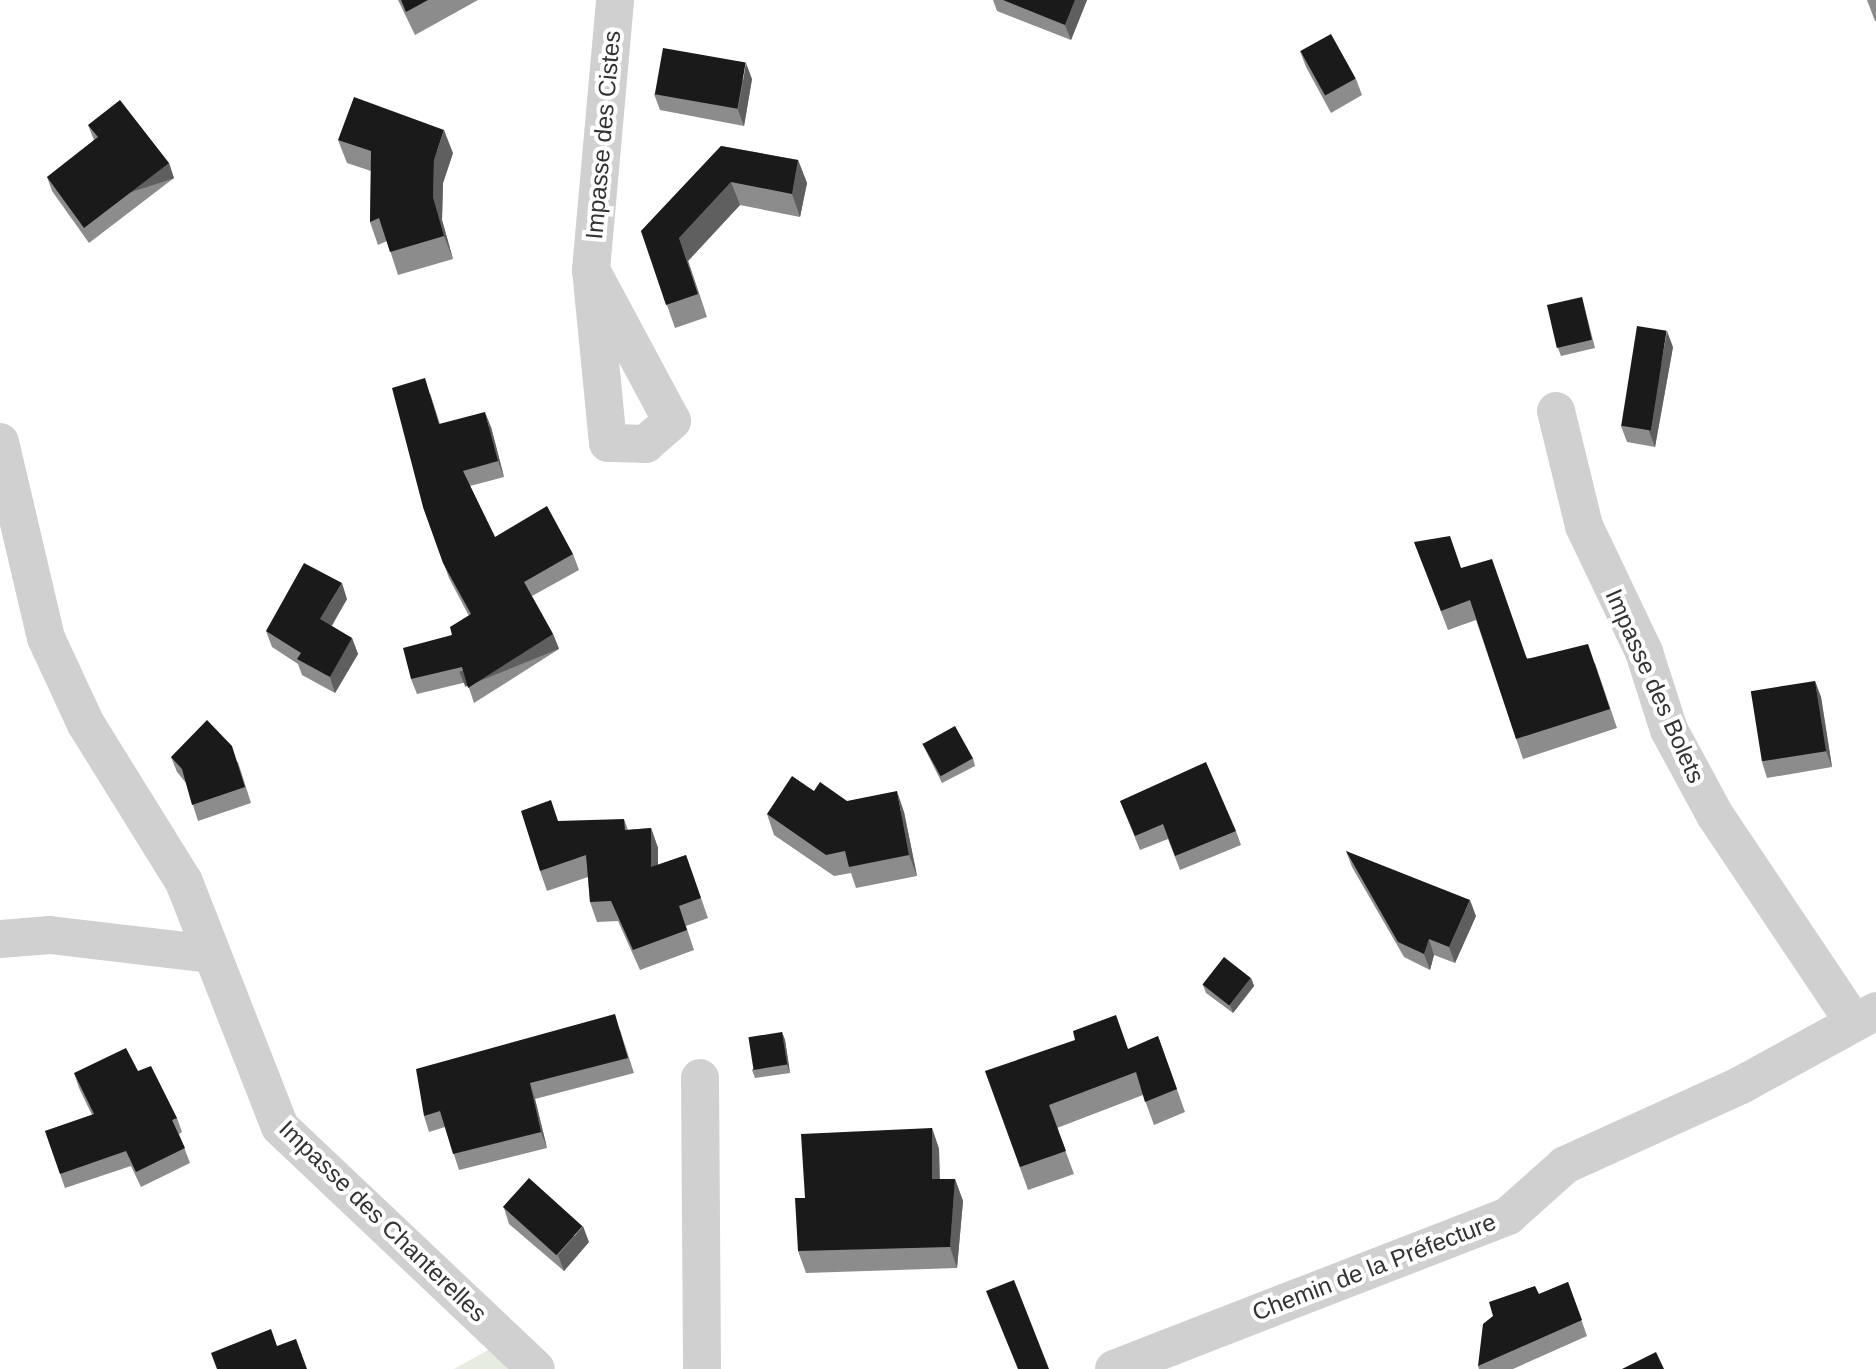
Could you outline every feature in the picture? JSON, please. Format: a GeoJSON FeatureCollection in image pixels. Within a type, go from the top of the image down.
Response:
{"type":"FeatureCollection","features":[{"type":"Feature","properties":{"kind":"street","name":"Impasse des Cistes"},"geometry":{"type":"LineString","coordinates":[[591,270],[615,0]]}},
{"type":"Feature","properties":{"kind":"street","name":"Impasse des Bolets"},"geometry":{"type":"LineString","coordinates":[[1556,411],[1584,526],[1644,652],[1669,730],[1715,815],[1864,1016]]}},
{"type":"Feature","properties":{"kind":"street","name":"Impasse des Chanterelles"},"geometry":{"type":"LineString","coordinates":[[0,442],[46,638],[86,724],[184,882],[280,1127],[536,1369]]}},
{"type":"Feature","properties":{"kind":"street"},"geometry":{"type":"LineString","coordinates":[[0,939],[50,935],[212,954]]}},
{"type":"Feature","properties":{"kind":"street","name":"Chemin de la Préfecture"},"geometry":{"type":"LineString","coordinates":[[1114,1369],[1508,1216],[1565,1165],[1741,1085],[1864,1016]]}},
{"type":"Feature","properties":{"kind":"street"},"geometry":{"type":"LineString","coordinates":[[700,1078],[702,1369]]}},
{"type":"Feature","properties":{"kind":"shaded area"},"geometry":{"type":"Polygon","coordinates":[[[499,1344],[517,1369],[454,1369],[499,1344]]]}},
{"type":"Feature","properties":{"kind":"building"},"geometry":{"type":"Polygon","coordinates":[[[401,0],[428,0],[406,12],[401,0]]]}},
{"type":"Feature","properties":{"kind":"building"},"geometry":{"type":"Polygon","coordinates":[[[1003,0],[1075,0],[1065,25],[1003,0]]]}},
{"type":"Feature","properties":{"kind":"building"},"geometry":{"type":"Polygon","coordinates":[[[1331,34],[1356,79],[1325,96],[1300,51],[1331,34]]]}},
{"type":"Feature","properties":{"kind":"building"},"geometry":{"type":"Polygon","coordinates":[[[663,48],[746,63],[738,109],[655,94],[663,48]]]}},
{"type":"Feature","properties":{"kind":"building"},"geometry":{"type":"Polygon","coordinates":[[[354,97],[444,130],[434,160],[433,197],[444,236],[390,252],[379,218],[370,222],[371,151],[338,140],[354,97]]]}},
{"type":"Feature","properties":{"kind":"building"},"geometry":{"type":"Polygon","coordinates":[[[120,100],[169,163],[84,228],[47,177],[98,137],[88,125],[120,100]]]}},
{"type":"Feature","properties":{"kind":"building"},"geometry":{"type":"Polygon","coordinates":[[[721,146],[798,160],[792,194],[731,182],[679,238],[698,294],[666,305],[641,231],[721,146]]]}},
{"type":"Feature","properties":{"kind":"building"},"geometry":{"type":"Polygon","coordinates":[[[1582,297],[1592,340],[1557,348],[1547,305],[1582,297]]]}},
{"type":"Feature","properties":{"kind":"building"},"geometry":{"type":"Polygon","coordinates":[[[1637,326],[1667,331],[1651,430],[1621,426],[1637,326]]]}},
{"type":"Feature","properties":{"kind":"building"},"geometry":{"type":"Polygon","coordinates":[[[425,378],[439,424],[485,412],[498,461],[463,471],[495,537],[547,506],[573,554],[524,582],[553,634],[468,688],[462,667],[411,679],[403,648],[452,635],[450,627],[471,614],[443,563],[423,507],[392,388],[425,378]]]}},
{"type":"Feature","properties":{"kind":"building"},"geometry":{"type":"Polygon","coordinates":[[[1450,536],[1461,568],[1492,559],[1527,659],[1588,644],[1610,709],[1516,739],[1470,600],[1441,611],[1414,542],[1450,536]]]}},
{"type":"Feature","properties":{"kind":"building"},"geometry":{"type":"Polygon","coordinates":[[[304,563],[342,583],[320,619],[352,638],[330,677],[297,659],[301,653],[266,631],[304,563]]]}},
{"type":"Feature","properties":{"kind":"building"},"geometry":{"type":"Polygon","coordinates":[[[1815,681],[1826,751],[1762,761],[1751,691],[1815,681]]]}},
{"type":"Feature","properties":{"kind":"building"},"geometry":{"type":"Polygon","coordinates":[[[207,720],[232,746],[245,787],[192,805],[182,769],[171,757],[207,720]]]}},
{"type":"Feature","properties":{"kind":"building"},"geometry":{"type":"Polygon","coordinates":[[[955,726],[973,758],[941,776],[923,744],[955,726]]]}},
{"type":"Feature","properties":{"kind":"building"},"geometry":{"type":"Polygon","coordinates":[[[1206,762],[1236,831],[1175,856],[1163,824],[1135,836],[1120,801],[1206,762]]]}},
{"type":"Feature","properties":{"kind":"building"},"geometry":{"type":"Polygon","coordinates":[[[792,776],[814,791],[820,782],[847,801],[897,791],[909,855],[849,867],[845,851],[826,855],[767,814],[792,776]]]}},
{"type":"Feature","properties":{"kind":"building"},"geometry":{"type":"Polygon","coordinates":[[[551,800],[558,821],[624,819],[625,830],[651,828],[651,867],[686,855],[701,898],[679,906],[687,930],[633,950],[611,901],[590,902],[586,855],[540,871],[521,811],[551,800]]]}},
{"type":"Feature","properties":{"kind":"building"},"geometry":{"type":"Polygon","coordinates":[[[1346,851],[1470,900],[1449,947],[1429,939],[1424,954],[1398,942],[1346,851]]]}},
{"type":"Feature","properties":{"kind":"building"},"geometry":{"type":"Polygon","coordinates":[[[1224,957],[1251,978],[1229,1006],[1202,985],[1224,957]]]}},
{"type":"Feature","properties":{"kind":"building"},"geometry":{"type":"Polygon","coordinates":[[[615,1014],[628,1058],[530,1083],[541,1132],[453,1154],[440,1111],[424,1116],[416,1069],[615,1014]]]}},
{"type":"Feature","properties":{"kind":"building"},"geometry":{"type":"Polygon","coordinates":[[[1116,1015],[1128,1049],[1158,1036],[1177,1089],[1145,1102],[1136,1072],[1049,1105],[1066,1151],[1020,1167],[985,1071],[1075,1040],[1073,1031],[1116,1015]]]}},
{"type":"Feature","properties":{"kind":"building"},"geometry":{"type":"Polygon","coordinates":[[[782,1032],[787,1065],[754,1070],[748,1037],[782,1032]]]}},
{"type":"Feature","properties":{"kind":"building"},"geometry":{"type":"Polygon","coordinates":[[[126,1048],[138,1071],[151,1066],[177,1118],[172,1120],[185,1148],[136,1172],[126,1151],[60,1174],[45,1131],[94,1114],[74,1073],[126,1048]]]}},
{"type":"Feature","properties":{"kind":"building"},"geometry":{"type":"Polygon","coordinates":[[[932,1128],[932,1179],[955,1179],[950,1247],[798,1251],[795,1198],[805,1198],[801,1134],[932,1128]]]}},
{"type":"Feature","properties":{"kind":"building"},"geometry":{"type":"Polygon","coordinates":[[[529,1178],[583,1226],[556,1255],[503,1207],[529,1178]]]}},
{"type":"Feature","properties":{"kind":"building"},"geometry":{"type":"Polygon","coordinates":[[[1014,1280],[1049,1369],[1018,1369],[986,1291],[1014,1280]]]}},
{"type":"Feature","properties":{"kind":"building"},"geometry":{"type":"Polygon","coordinates":[[[1568,1282],[1582,1320],[1478,1366],[1483,1324],[1493,1316],[1489,1302],[1535,1286],[1539,1294],[1568,1282]]]}},
{"type":"Feature","properties":{"kind":"building"},"geometry":{"type":"Polygon","coordinates":[[[271,1329],[277,1346],[296,1339],[307,1369],[217,1369],[211,1353],[271,1329]]]}},
{"type":"Feature","properties":{"kind":"building"},"geometry":{"type":"Polygon","coordinates":[[[1656,1352],[1664,1369],[1622,1369],[1656,1352]]]}}]}
